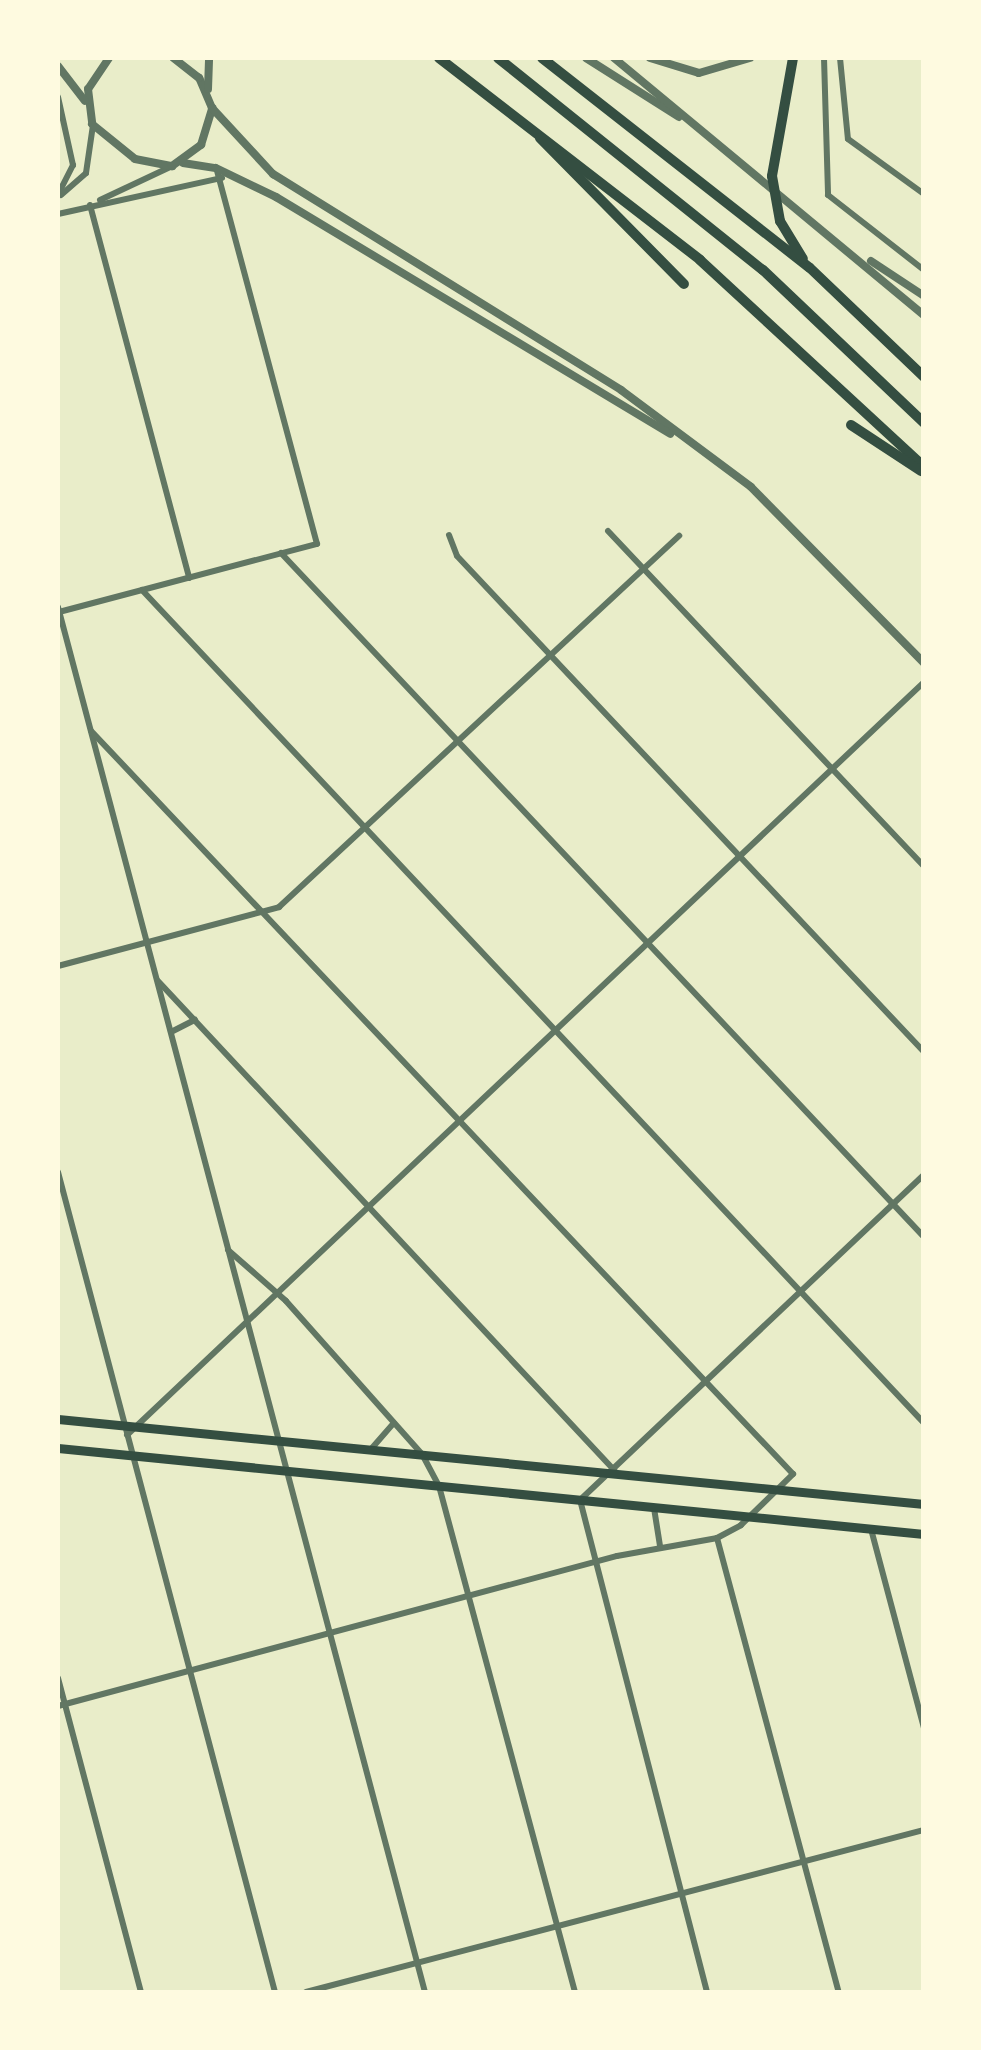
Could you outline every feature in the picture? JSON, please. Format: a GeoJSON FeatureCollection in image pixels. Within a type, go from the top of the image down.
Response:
{"type":"FeatureCollection","features":[{"type":"Feature","properties":{"kind":"highway"},"geometry":{"type":"LineString","coordinates":[[439,58],[526,122],[721,278],[924,470]]}},
{"type":"Feature","properties":{"kind":"highway"},"geometry":{"type":"LineString","coordinates":[[498,58],[777,282],[924,423]]}},
{"type":"Feature","properties":{"kind":"highway"},"geometry":{"type":"LineString","coordinates":[[542,58],[810,268],[924,376]]}},
{"type":"Feature","properties":{"kind":"highway"},"geometry":{"type":"LineString","coordinates":[[793,59],[773,192],[784,231],[810,268]]}},
{"type":"Feature","properties":{"kind":"highway"},"geometry":{"type":"LineString","coordinates":[[526,122],[582,187],[684,284]]}},
{"type":"Feature","properties":{"kind":"highway"},"geometry":{"type":"LineString","coordinates":[[850,425],[924,470]]}},
{"type":"Feature","properties":{"kind":"main road"},"geometry":{"type":"LineString","coordinates":[[58,1419],[130,1429],[614,1470],[924,1504]]}},
{"type":"Feature","properties":{"kind":"main road"},"geometry":{"type":"LineString","coordinates":[[58,1448],[924,1534]]}},
{"type":"Feature","properties":{"kind":"street"},"geometry":{"type":"LineString","coordinates":[[87,105],[92,78],[110,58]]}},
{"type":"Feature","properties":{"kind":"street"},"geometry":{"type":"LineString","coordinates":[[173,58],[208,89]]}},
{"type":"Feature","properties":{"kind":"street"},"geometry":{"type":"LineString","coordinates":[[90,205],[183,162],[201,145],[212,108],[208,58]]}},
{"type":"Feature","properties":{"kind":"street"},"geometry":{"type":"LineString","coordinates":[[586,58],[695,126]]}},
{"type":"Feature","properties":{"kind":"street"},"geometry":{"type":"LineString","coordinates":[[614,58],[854,251],[924,315]]}},
{"type":"Feature","properties":{"kind":"street"},"geometry":{"type":"LineString","coordinates":[[654,60],[708,73],[750,58]]}},
{"type":"Feature","properties":{"kind":"street"},"geometry":{"type":"LineString","coordinates":[[824,58],[828,195],[924,270]]}},
{"type":"Feature","properties":{"kind":"street"},"geometry":{"type":"LineString","coordinates":[[840,58],[848,139],[924,194]]}},
{"type":"Feature","properties":{"kind":"street"},"geometry":{"type":"LineString","coordinates":[[58,66],[87,105],[92,124],[86,173],[58,196]]}},
{"type":"Feature","properties":{"kind":"street"},"geometry":{"type":"LineString","coordinates":[[58,97],[73,165],[58,196]]}},
{"type":"Feature","properties":{"kind":"street"},"geometry":{"type":"LineString","coordinates":[[212,108],[272,174],[620,390],[792,524],[924,662]]}},
{"type":"Feature","properties":{"kind":"street"},"geometry":{"type":"LineString","coordinates":[[92,124],[135,159],[172,166]]}},
{"type":"Feature","properties":{"kind":"street"},"geometry":{"type":"LineString","coordinates":[[183,162],[232,175],[689,445]]}},
{"type":"Feature","properties":{"kind":"street"},"geometry":{"type":"LineString","coordinates":[[216,168],[318,544],[58,610],[425,1992]]}},
{"type":"Feature","properties":{"kind":"street"},"geometry":{"type":"LineString","coordinates":[[58,214],[232,175]]}},
{"type":"Feature","properties":{"kind":"street"},"geometry":{"type":"LineString","coordinates":[[90,205],[189,578]]}},
{"type":"Feature","properties":{"kind":"street"},"geometry":{"type":"LineString","coordinates":[[854,251],[924,296]]}},
{"type":"Feature","properties":{"kind":"street"},"geometry":{"type":"LineString","coordinates":[[608,530],[924,866]]}},
{"type":"Feature","properties":{"kind":"street"},"geometry":{"type":"LineString","coordinates":[[449,535],[457,556],[924,1052]]}},
{"type":"Feature","properties":{"kind":"street"},"geometry":{"type":"LineString","coordinates":[[58,966],[278,907],[678,536]]}},
{"type":"Feature","properties":{"kind":"street"},"geometry":{"type":"LineString","coordinates":[[281,553],[924,1236]]}},
{"type":"Feature","properties":{"kind":"street"},"geometry":{"type":"LineString","coordinates":[[142,590],[924,1423]]}},
{"type":"Feature","properties":{"kind":"street"},"geometry":{"type":"LineString","coordinates":[[130,1429],[279,1293],[924,682]]}},
{"type":"Feature","properties":{"kind":"street"},"geometry":{"type":"LineString","coordinates":[[61,1705],[594,1562],[717,1538],[741,1525],[793,1474],[708,1378],[91,730]]}},
{"type":"Feature","properties":{"kind":"street"},"geometry":{"type":"LineString","coordinates":[[157,980],[614,1470]]}},
{"type":"Feature","properties":{"kind":"street"},"geometry":{"type":"LineString","coordinates":[[171,1032],[195,1020]]}},
{"type":"Feature","properties":{"kind":"street"},"geometry":{"type":"LineString","coordinates":[[58,1172],[130,1429],[133,1455],[274,1992]]}},
{"type":"Feature","properties":{"kind":"street"},"geometry":{"type":"LineString","coordinates":[[707,1992],[580,1500],[924,1175]]}},
{"type":"Feature","properties":{"kind":"street"},"geometry":{"type":"LineString","coordinates":[[227,1249],[279,1293],[422,1454],[439,1486],[575,1992]]}},
{"type":"Feature","properties":{"kind":"street"},"geometry":{"type":"LineString","coordinates":[[372,1449],[394,1423]]}},
{"type":"Feature","properties":{"kind":"street"},"geometry":{"type":"LineString","coordinates":[[654,1508],[660,1547]]}},
{"type":"Feature","properties":{"kind":"street"},"geometry":{"type":"LineString","coordinates":[[871,1528],[924,1728]]}},
{"type":"Feature","properties":{"kind":"street"},"geometry":{"type":"LineString","coordinates":[[717,1538],[840,1992]]}},
{"type":"Feature","properties":{"kind":"street"},"geometry":{"type":"LineString","coordinates":[[58,1678],[61,1705],[141,1992]]}},
{"type":"Feature","properties":{"kind":"street"},"geometry":{"type":"LineString","coordinates":[[306,1992],[924,1830]]}}]}
